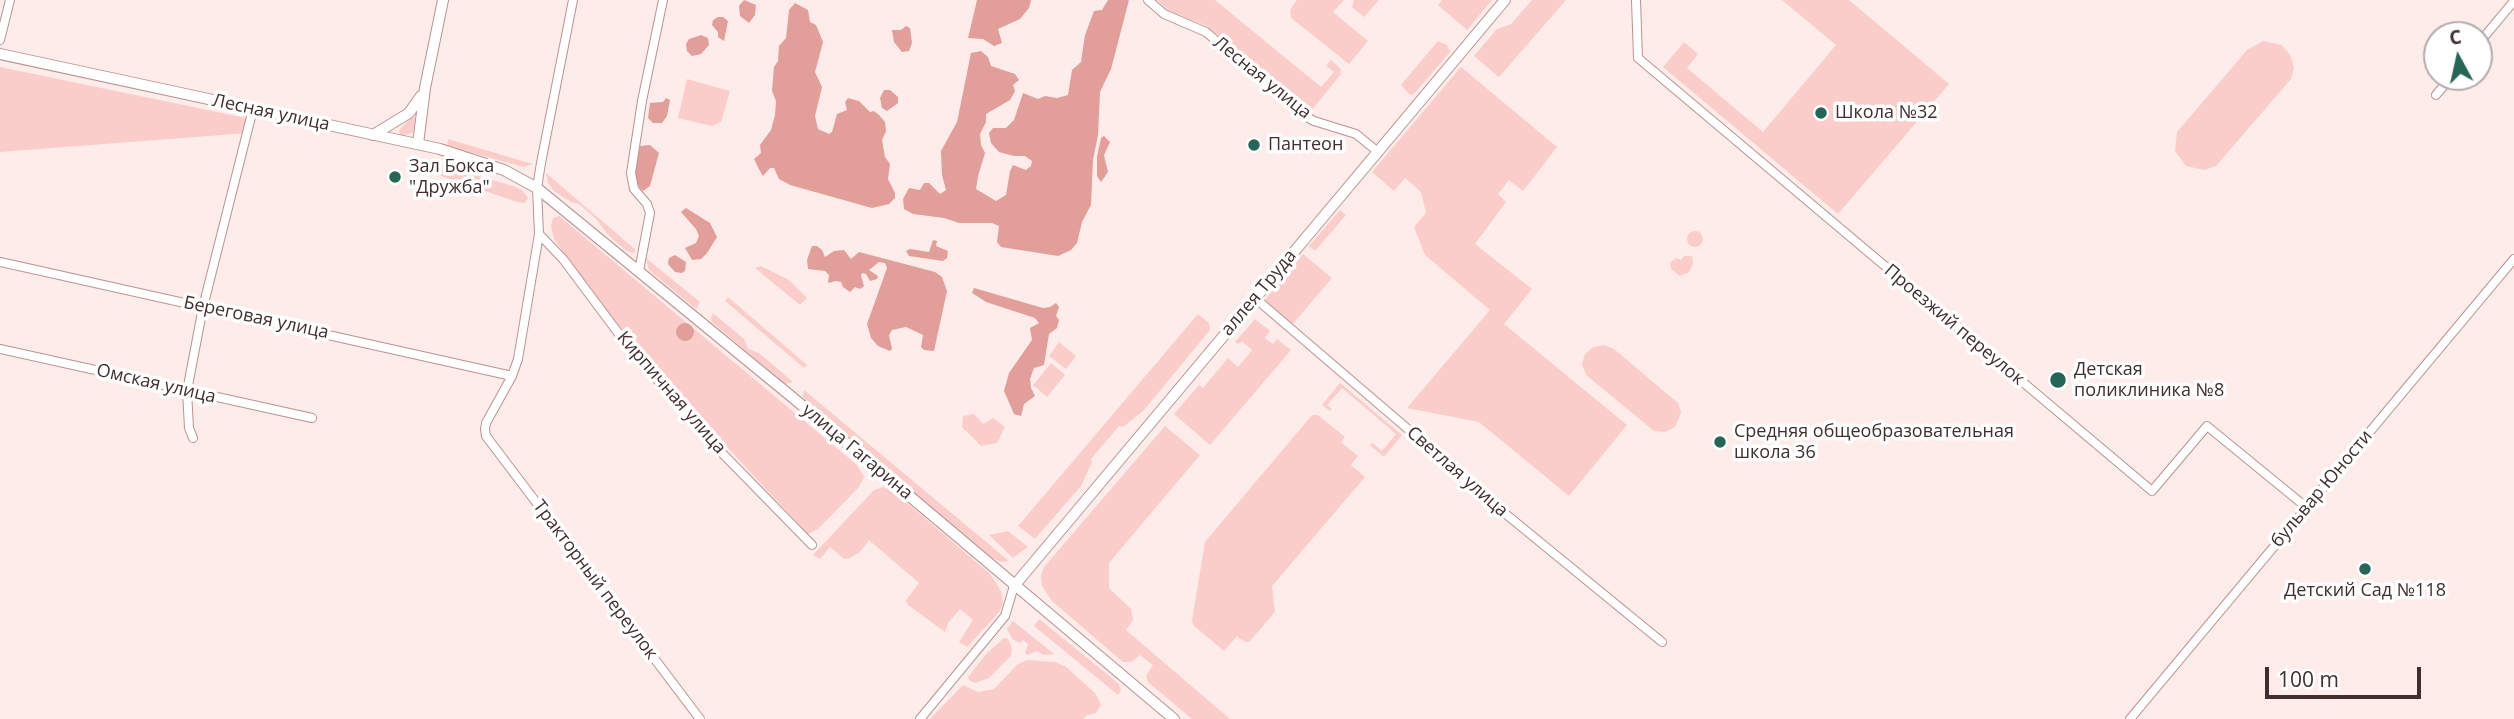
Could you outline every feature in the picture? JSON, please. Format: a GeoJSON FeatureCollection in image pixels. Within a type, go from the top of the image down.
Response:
{"type":"FeatureCollection","features":[{"type":"Feature","properties":{"kind":"street"},"geometry":{"type":"LineString","coordinates":[[0,40],[10,0]]}},
{"type":"Feature","properties":{"kind":"street"},"geometry":{"type":"LineString","coordinates":[[418,144],[425,88],[443,0]]}},
{"type":"Feature","properties":{"kind":"street"},"geometry":{"type":"LineString","coordinates":[[512,376],[518,359],[539,234],[537,188],[546,131],[573,0]]}},
{"type":"Feature","properties":{"kind":"street"},"geometry":{"type":"LineString","coordinates":[[639,271],[650,212],[635,189],[631,173],[642,101],[663,0]]}},
{"type":"Feature","properties":{"kind":"street","name":"Лесная улица"},"geometry":{"type":"LineString","coordinates":[[1148,0],[1164,14],[1206,32],[1301,114],[1314,121],[1356,134],[1378,152]]}},
{"type":"Feature","properties":{"kind":"street","name":"аллея Труда"},"geometry":{"type":"LineString","coordinates":[[1014,586],[1505,0]]}},
{"type":"Feature","properties":{"kind":"street","name":"Проезжий переулок"},"geometry":{"type":"LineString","coordinates":[[1636,0],[1638,58],[2152,491],[2207,426],[2306,508]]}},
{"type":"Feature","properties":{"kind":"street"},"geometry":{"type":"LineString","coordinates":[[2493,26],[2514,1]]}},
{"type":"Feature","properties":{"kind":"street","name":"Лесная улица"},"geometry":{"type":"LineString","coordinates":[[0,54],[418,144],[504,170],[537,188]]}},
{"type":"Feature","properties":{"kind":"street"},"geometry":{"type":"LineString","coordinates":[[373,135],[409,113],[417,105],[425,88]]}},
{"type":"Feature","properties":{"kind":"street"},"geometry":{"type":"LineString","coordinates":[[2436,95],[2439,91]]}},
{"type":"Feature","properties":{"kind":"street"},"geometry":{"type":"LineString","coordinates":[[192,438],[188,428],[187,391],[203,307],[253,109]]}},
{"type":"Feature","properties":{"kind":"street","name":"улица Гагарина"},"geometry":{"type":"LineString","coordinates":[[537,188],[1174,719]]}},
{"type":"Feature","properties":{"kind":"street","name":"Кирпичная улица"},"geometry":{"type":"LineString","coordinates":[[539,234],[666,390],[723,454],[812,545]]}},
{"type":"Feature","properties":{"kind":"street","name":"бульвар Юности"},"geometry":{"type":"LineString","coordinates":[[2130,719],[2514,259]]}},
{"type":"Feature","properties":{"kind":"street","name":"Береговая улица"},"geometry":{"type":"LineString","coordinates":[[0,262],[311,329],[512,376]]}},
{"type":"Feature","properties":{"kind":"street","name":"Светлая улица"},"geometry":{"type":"LineString","coordinates":[[1255,298],[1416,436],[1441,461],[1662,642]]}},
{"type":"Feature","properties":{"kind":"street","name":"Омская улица"},"geometry":{"type":"LineString","coordinates":[[0,349],[312,418]]}},
{"type":"Feature","properties":{"kind":"street","name":"Тракторный переулок"},"geometry":{"type":"LineString","coordinates":[[512,376],[486,423],[486,436],[700,719]]}},
{"type":"Feature","properties":{"kind":"street"},"geometry":{"type":"LineString","coordinates":[[920,719],[1005,616],[1014,586]]}},
{"type":"Feature","properties":{"kind":"shaded area"},"geometry":{"type":"Polygon","coordinates":[[[744,0],[756,5],[755,15],[749,23],[740,16],[739,6],[744,0]]]}},
{"type":"Feature","properties":{"kind":"shaded area"},"geometry":{"type":"Polygon","coordinates":[[[977,0],[1031,0],[1029,8],[1020,19],[998,29],[1002,43],[994,46],[983,39],[968,38],[977,0]]]}},
{"type":"Feature","properties":{"kind":"shaded area"},"geometry":{"type":"Polygon","coordinates":[[[1108,0],[1129,0],[1111,69],[1100,92],[1091,205],[1082,222],[1077,243],[1071,250],[1058,256],[1001,247],[997,242],[999,226],[992,223],[959,223],[913,214],[904,209],[903,199],[909,188],[920,190],[924,183],[929,183],[940,194],[946,190],[941,151],[957,122],[971,53],[981,51],[988,57],[991,66],[1015,74],[1019,80],[1013,85],[1015,91],[1010,100],[986,114],[986,122],[980,134],[985,153],[976,189],[996,201],[1006,195],[1013,165],[1026,170],[1032,161],[1025,156],[999,152],[991,143],[989,133],[993,128],[1006,128],[1014,120],[1023,93],[1038,99],[1068,95],[1072,70],[1081,62],[1085,35],[1094,11],[1102,10],[1108,0]]]}},
{"type":"Feature","properties":{"kind":"shaded area"},"geometry":{"type":"Polygon","coordinates":[[[1157,0],[1215,0],[1321,87],[1334,72],[1326,66],[1331,60],[1340,68],[1341,74],[1311,111],[1305,111],[1207,26],[1169,11],[1157,0]]]}},
{"type":"Feature","properties":{"kind":"shaded area"},"geometry":{"type":"Polygon","coordinates":[[[1297,0],[1344,0],[1333,12],[1368,41],[1349,64],[1291,18],[1290,10],[1297,0]]]}},
{"type":"Feature","properties":{"kind":"shaded area"},"geometry":{"type":"Polygon","coordinates":[[[1354,0],[1379,0],[1364,17],[1352,7],[1354,0]]]}},
{"type":"Feature","properties":{"kind":"shaded area"},"geometry":{"type":"Polygon","coordinates":[[[1442,0],[1492,0],[1467,30],[1438,5],[1442,0]]]}},
{"type":"Feature","properties":{"kind":"shaded area"},"geometry":{"type":"Polygon","coordinates":[[[1532,0],[1566,0],[1499,77],[1474,56],[1497,29],[1511,24],[1532,0]]]}},
{"type":"Feature","properties":{"kind":"shaded area","name":"Школа №32"},"geometry":{"type":"Polygon","coordinates":[[[1782,0],[1849,0],[1949,84],[1838,214],[1663,67],[1684,42],[1698,54],[1687,68],[1763,132],[1836,45],[1782,0]]]}},
{"type":"Feature","properties":{"kind":"shaded area"},"geometry":{"type":"Polygon","coordinates":[[[795,3],[808,10],[810,22],[816,25],[823,42],[815,72],[822,87],[815,116],[818,129],[829,134],[832,132],[837,114],[847,110],[845,102],[848,98],[859,101],[870,112],[874,111],[879,115],[885,122],[886,131],[882,140],[885,157],[890,164],[888,179],[895,193],[895,198],[889,204],[872,208],[790,185],[779,179],[774,168],[770,168],[763,176],[754,159],[761,153],[760,145],[771,130],[775,115],[776,101],[772,91],[774,67],[778,61],[779,46],[786,38],[789,10],[795,3]]]}},
{"type":"Feature","properties":{"kind":"shaded area"},"geometry":{"type":"Polygon","coordinates":[[[718,17],[728,21],[724,41],[718,37],[718,32],[712,25],[713,20],[718,17]]]}},
{"type":"Feature","properties":{"kind":"shaded area"},"geometry":{"type":"Polygon","coordinates":[[[906,26],[910,28],[912,43],[909,51],[902,52],[894,42],[892,30],[901,30],[906,26]]]}},
{"type":"Feature","properties":{"kind":"shaded area"},"geometry":{"type":"Polygon","coordinates":[[[701,35],[708,38],[709,45],[701,54],[692,56],[687,51],[686,44],[689,39],[701,35]]]}},
{"type":"Feature","properties":{"kind":"shaded area"},"geometry":{"type":"Polygon","coordinates":[[[1438,41],[1447,45],[1450,52],[1413,95],[1409,94],[1401,85],[1438,41]]]}},
{"type":"Feature","properties":{"kind":"shaded area"},"geometry":{"type":"Polygon","coordinates":[[[2263,41],[2282,45],[2290,55],[2294,67],[2291,79],[2216,166],[2204,170],[2186,166],[2175,151],[2177,132],[2247,50],[2263,41]]]}},
{"type":"Feature","properties":{"kind":"shaded area"},"geometry":{"type":"Polygon","coordinates":[[[0,67],[251,119],[248,133],[0,152],[0,67]]]}},
{"type":"Feature","properties":{"kind":"shaded area"},"geometry":{"type":"Polygon","coordinates":[[[1461,67],[1557,147],[1523,191],[1509,180],[1498,194],[1506,202],[1475,244],[1532,289],[1504,324],[1627,425],[1569,496],[1479,422],[1407,408],[1490,310],[1425,255],[1414,227],[1426,213],[1421,192],[1405,178],[1394,191],[1372,172],[1461,67]]]}},
{"type":"Feature","properties":{"kind":"shaded area"},"geometry":{"type":"Polygon","coordinates":[[[687,79],[730,91],[721,122],[712,126],[678,118],[687,79]]]}},
{"type":"Feature","properties":{"kind":"shaded area"},"geometry":{"type":"Polygon","coordinates":[[[884,90],[890,90],[898,97],[898,103],[887,111],[882,108],[880,98],[884,90]]]}},
{"type":"Feature","properties":{"kind":"shaded area"},"geometry":{"type":"Polygon","coordinates":[[[666,98],[670,100],[667,116],[662,123],[653,123],[648,118],[650,103],[663,102],[666,98]]]}},
{"type":"Feature","properties":{"kind":"shaded area"},"geometry":{"type":"Polygon","coordinates":[[[411,118],[415,118],[413,133],[400,136],[399,130],[411,118]]]}},
{"type":"Feature","properties":{"kind":"shaded area"},"geometry":{"type":"Polygon","coordinates":[[[1104,136],[1110,142],[1104,155],[1108,172],[1101,182],[1097,176],[1097,157],[1101,138],[1104,136]]]}},
{"type":"Feature","properties":{"kind":"shaded area"},"geometry":{"type":"Polygon","coordinates":[[[448,139],[533,164],[524,167],[447,146],[448,139]]]}},
{"type":"Feature","properties":{"kind":"shaded area"},"geometry":{"type":"Polygon","coordinates":[[[650,145],[659,153],[650,186],[643,191],[635,177],[636,164],[640,146],[650,145]]]}},
{"type":"Feature","properties":{"kind":"shaded area"},"geometry":{"type":"Polygon","coordinates":[[[436,164],[513,186],[522,190],[528,198],[525,203],[517,202],[441,176],[433,171],[436,164]]]}},
{"type":"Feature","properties":{"kind":"shaded area"},"geometry":{"type":"Polygon","coordinates":[[[546,173],[636,250],[633,253],[627,251],[579,204],[554,191],[548,183],[546,173]]]}},
{"type":"Feature","properties":{"kind":"shaded area"},"geometry":{"type":"Polygon","coordinates":[[[686,208],[710,223],[717,237],[701,259],[692,260],[685,248],[696,243],[699,236],[681,212],[686,208]]]}},
{"type":"Feature","properties":{"kind":"shaded area"},"geometry":{"type":"Polygon","coordinates":[[[1340,210],[1346,215],[1315,251],[1309,246],[1340,210]]]}},
{"type":"Feature","properties":{"kind":"shaded area"},"geometry":{"type":"Polygon","coordinates":[[[559,216],[857,465],[864,477],[859,487],[818,529],[808,534],[697,415],[603,308],[554,239],[551,226],[553,218],[559,216]]]}},
{"type":"Feature","properties":{"kind":"shaded area"},"geometry":{"type":"Polygon","coordinates":[[[1695,231],[1701,233],[1701,245],[1695,247],[1689,245],[1687,239],[1689,233],[1695,231]]]}},
{"type":"Feature","properties":{"kind":"shaded area"},"geometry":{"type":"Polygon","coordinates":[[[933,240],[937,241],[936,246],[948,251],[947,258],[943,261],[909,256],[906,251],[910,249],[929,252],[933,240]]]}},
{"type":"Feature","properties":{"kind":"shaded area"},"geometry":{"type":"Polygon","coordinates":[[[812,246],[822,250],[825,257],[834,251],[844,250],[851,259],[859,252],[935,272],[942,277],[947,291],[934,351],[924,350],[921,347],[923,335],[906,327],[892,330],[889,335],[892,349],[890,351],[878,346],[871,338],[867,324],[887,268],[885,263],[879,262],[869,270],[878,276],[877,279],[870,281],[866,274],[862,273],[864,286],[860,289],[855,287],[850,292],[841,282],[828,283],[829,275],[825,271],[808,269],[807,260],[812,246]]]}},
{"type":"Feature","properties":{"kind":"shaded area"},"geometry":{"type":"Polygon","coordinates":[[[1303,254],[1332,278],[1291,326],[1263,302],[1303,254]]]}},
{"type":"Feature","properties":{"kind":"shaded area"},"geometry":{"type":"Polygon","coordinates":[[[675,255],[686,262],[685,271],[682,273],[675,272],[668,264],[669,258],[675,255]]]}},
{"type":"Feature","properties":{"kind":"shaded area"},"geometry":{"type":"Polygon","coordinates":[[[1684,256],[1692,256],[1693,264],[1689,272],[1680,276],[1671,269],[1670,263],[1676,258],[1681,260],[1684,256]]]}},
{"type":"Feature","properties":{"kind":"shaded area"},"geometry":{"type":"Polygon","coordinates":[[[646,258],[700,302],[696,309],[649,270],[646,258]]]}},
{"type":"Feature","properties":{"kind":"shaded area"},"geometry":{"type":"Polygon","coordinates":[[[761,266],[789,280],[807,298],[800,305],[755,268],[761,266]]]}},
{"type":"Feature","properties":{"kind":"shaded area"},"geometry":{"type":"Polygon","coordinates":[[[974,288],[1043,308],[1056,303],[1059,307],[1056,316],[1059,320],[1057,328],[1049,334],[1044,365],[1034,368],[1030,379],[1035,396],[1024,404],[1021,416],[1014,414],[1004,391],[1009,373],[1032,340],[1030,328],[1039,323],[1035,318],[986,302],[972,293],[974,288]]]}},
{"type":"Feature","properties":{"kind":"shaded area"},"geometry":{"type":"Polygon","coordinates":[[[728,297],[807,365],[804,368],[725,301],[728,297]]]}},
{"type":"Feature","properties":{"kind":"shaded area"},"geometry":{"type":"Polygon","coordinates":[[[713,313],[744,339],[748,349],[759,353],[793,382],[785,384],[712,322],[713,313]]]}},
{"type":"Feature","properties":{"kind":"shaded area"},"geometry":{"type":"Polygon","coordinates":[[[1198,314],[1209,323],[1210,330],[1144,410],[1123,427],[1119,426],[1091,459],[1081,486],[1035,539],[1018,526],[1198,314]]]}},
{"type":"Feature","properties":{"kind":"shaded area"},"geometry":{"type":"Polygon","coordinates":[[[1255,319],[1270,331],[1265,338],[1273,344],[1277,339],[1291,350],[1210,445],[1174,414],[1199,385],[1203,388],[1228,358],[1238,367],[1252,350],[1242,341],[1238,344],[1235,342],[1255,319]]]}},
{"type":"Feature","properties":{"kind":"shaded area"},"geometry":{"type":"Polygon","coordinates":[[[685,323],[691,326],[694,332],[691,338],[685,341],[679,338],[676,332],[679,326],[685,323]]]}},
{"type":"Feature","properties":{"kind":"shaded area"},"geometry":{"type":"Polygon","coordinates":[[[1059,342],[1076,356],[1066,369],[1049,356],[1059,342]]]}},
{"type":"Feature","properties":{"kind":"shaded area"},"geometry":{"type":"Polygon","coordinates":[[[1604,345],[1614,349],[1678,403],[1681,413],[1675,427],[1665,432],[1654,431],[1586,375],[1582,364],[1585,354],[1593,347],[1604,345]]]}},
{"type":"Feature","properties":{"kind":"shaded area"},"geometry":{"type":"Polygon","coordinates":[[[1051,363],[1065,375],[1047,397],[1033,385],[1051,363]]]}},
{"type":"Feature","properties":{"kind":"shaded area"},"geometry":{"type":"Polygon","coordinates":[[[1340,383],[1402,435],[1384,457],[1370,445],[1372,443],[1382,451],[1396,434],[1342,388],[1327,405],[1332,409],[1330,411],[1322,405],[1340,383]]]}},
{"type":"Feature","properties":{"kind":"shaded area"},"geometry":{"type":"Polygon","coordinates":[[[804,390],[1009,561],[1002,562],[991,558],[807,402],[803,397],[804,390]]]}},
{"type":"Feature","properties":{"kind":"shaded area"},"geometry":{"type":"Polygon","coordinates":[[[974,414],[983,424],[993,418],[1005,427],[997,443],[981,446],[962,427],[963,416],[974,414]]]}},
{"type":"Feature","properties":{"kind":"shaded area"},"geometry":{"type":"Polygon","coordinates":[[[1312,415],[1318,415],[1345,437],[1341,442],[1358,456],[1351,465],[1365,477],[1272,586],[1275,612],[1249,642],[1237,636],[1224,651],[1193,625],[1192,620],[1205,542],[1312,415]]]}},
{"type":"Feature","properties":{"kind":"shaded area"},"geometry":{"type":"Polygon","coordinates":[[[1165,426],[1200,455],[1109,563],[1109,588],[1131,609],[1133,620],[1126,630],[1230,719],[1192,719],[1148,682],[1146,676],[1153,665],[1140,655],[1131,662],[1123,662],[1052,601],[1042,586],[1044,567],[1165,426]]]}},
{"type":"Feature","properties":{"kind":"shaded area"},"geometry":{"type":"Polygon","coordinates":[[[883,487],[892,490],[990,574],[1001,591],[1003,604],[999,612],[967,647],[959,642],[973,620],[960,609],[948,623],[945,632],[908,605],[906,600],[919,583],[869,540],[860,552],[850,558],[844,559],[830,547],[820,559],[813,555],[874,490],[883,487]]]}},
{"type":"Feature","properties":{"kind":"shaded area"},"geometry":{"type":"Polygon","coordinates":[[[1008,531],[1028,547],[1013,558],[989,535],[1008,531]]]}},
{"type":"Feature","properties":{"kind":"shaded area"},"geometry":{"type":"Polygon","coordinates":[[[1039,619],[1118,683],[1121,690],[1118,695],[1034,626],[1039,619]]]}},
{"type":"Feature","properties":{"kind":"shaded area"},"geometry":{"type":"Polygon","coordinates":[[[1013,621],[1054,654],[1043,655],[1037,651],[1028,655],[1025,653],[1028,644],[1023,640],[1020,643],[1012,639],[1007,629],[1013,621]]]}},
{"type":"Feature","properties":{"kind":"shaded area"},"geometry":{"type":"Polygon","coordinates":[[[1004,638],[1008,639],[1012,648],[1011,656],[989,678],[975,683],[970,681],[968,677],[987,653],[1004,638]]]}},
{"type":"Feature","properties":{"kind":"shaded area"},"geometry":{"type":"Polygon","coordinates":[[[1027,660],[1055,662],[1066,667],[1095,693],[1101,705],[1096,713],[1083,719],[930,719],[963,685],[978,692],[994,689],[1018,664],[1027,660]]]}},
{"type":"Feature","properties":{"kind":"place","name":"Школа №32"},"geometry":{"type":"Point","coordinates":[1821,113]}},
{"type":"Feature","properties":{"kind":"place","name":"Пантеон"},"geometry":{"type":"Point","coordinates":[1254,145]}},
{"type":"Feature","properties":{"kind":"place","name":"Зал Бокса \"Дружба\""},"geometry":{"type":"Point","coordinates":[395,177]}},
{"type":"Feature","properties":{"kind":"place","name":"Детская поликлиника №8"},"geometry":{"type":"Point","coordinates":[2058,380]}},
{"type":"Feature","properties":{"kind":"place","name":"Средняя общеобразовательная школа 36"},"geometry":{"type":"Point","coordinates":[1720,442]}},
{"type":"Feature","properties":{"kind":"place","name":"Детский Сад №118"},"geometry":{"type":"Point","coordinates":[2365,569]}}]}
